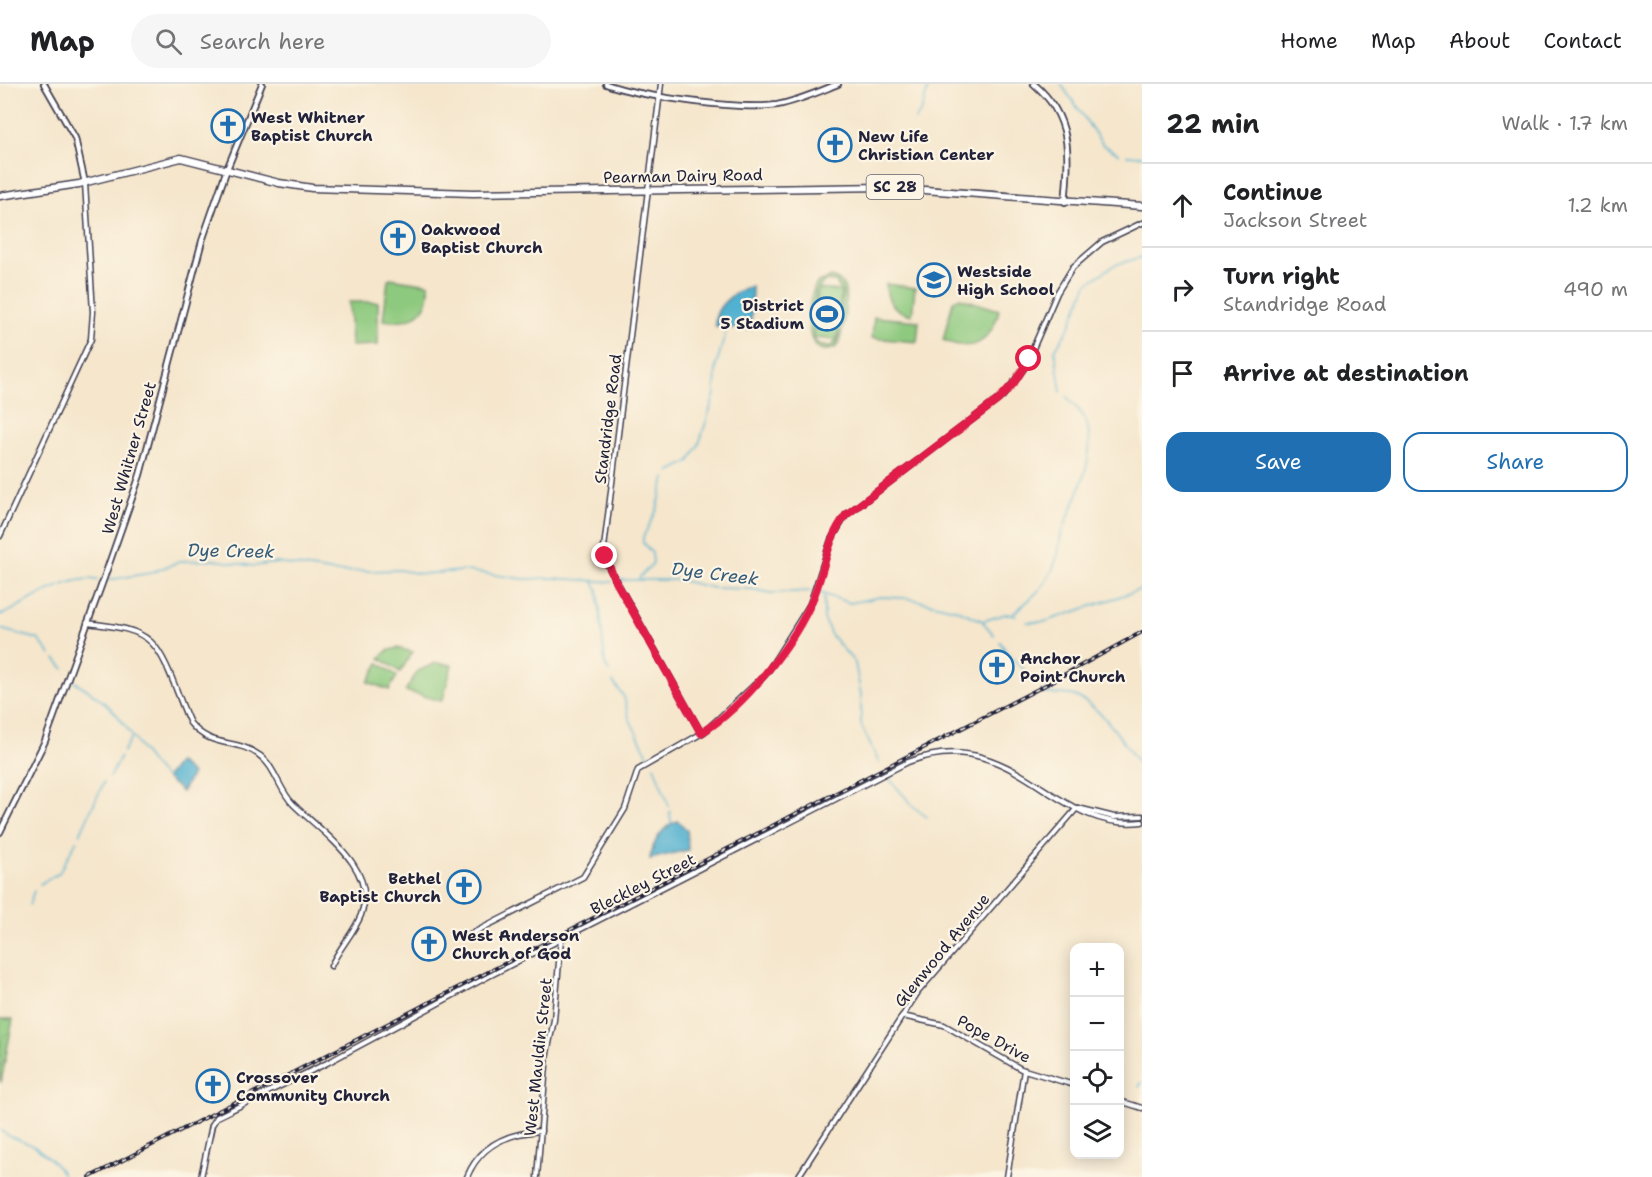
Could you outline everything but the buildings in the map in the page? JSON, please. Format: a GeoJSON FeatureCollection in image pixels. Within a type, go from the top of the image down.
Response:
{"type":"FeatureCollection","features":[{"type":"Feature","properties":{"kind":"highway","name":"SC 28"},"geometry":{"type":"LineString","coordinates":[[0,196],[85,183],[177,159],[227,169]]}},
{"type":"Feature","properties":{"kind":"highway","name":"Pearman Dairy Road"},"geometry":{"type":"LineString","coordinates":[[227,169],[279,183],[312,188],[473,193],[884,187],[1141,206]]}},
{"type":"Feature","properties":{"kind":"main road"},"geometry":{"type":"LineString","coordinates":[[44,84],[75,138],[85,183]]}},
{"type":"Feature","properties":{"kind":"main road","name":"West Whitner Street"},"geometry":{"type":"LineString","coordinates":[[0,832],[45,741],[140,475],[200,248],[227,169],[262,84]]}},
{"type":"Feature","properties":{"kind":"main road"},"geometry":{"type":"LineString","coordinates":[[606,84],[624,90],[660,96],[762,106],[803,98],[838,84]]}},
{"type":"Feature","properties":{"kind":"main road"},"geometry":{"type":"LineString","coordinates":[[1034,84],[1054,106],[1065,127],[1069,157],[1065,202]]}},
{"type":"Feature","properties":{"kind":"street","name":"Standridge Road"},"geometry":{"type":"LineString","coordinates":[[662,84],[604,548],[608,566],[701,733]]}},
{"type":"Feature","properties":{"kind":"street"},"geometry":{"type":"LineString","coordinates":[[0,536],[91,339],[93,312],[85,183]]}},
{"type":"Feature","properties":{"kind":"street"},"geometry":{"type":"LineString","coordinates":[[467,936],[583,877],[625,809],[638,770],[701,733],[766,674],[814,597],[831,540],[846,515],[1003,396],[1025,367],[1057,293],[1073,267],[1102,242],[1142,223]]}},
{"type":"Feature","properties":{"kind":"street"},"geometry":{"type":"LineString","coordinates":[[87,623],[133,632],[150,641],[162,661],[190,723],[197,732],[205,738],[261,756],[284,795],[344,852],[361,880],[364,903],[357,924],[331,966]]}},
{"type":"Feature","properties":{"kind":"street","name":"Bleckley Street"},"geometry":{"type":"LineString","coordinates":[[201,1177],[212,1125],[217,1117],[327,1063],[561,939],[920,758],[944,753],[989,759],[1012,768],[1086,815],[1106,821],[1142,822]]}},
{"type":"Feature","properties":{"kind":"street","name":"Bleckley Street"},"geometry":{"type":"LineString","coordinates":[[1077,808],[1114,817],[1142,816]]}},
{"type":"Feature","properties":{"kind":"street","name":"Glenwood Avenue"},"geometry":{"type":"LineString","coordinates":[[798,1177],[918,992],[1077,808]]}},
{"type":"Feature","properties":{"kind":"street","name":"West Mauldin Street"},"geometry":{"type":"LineString","coordinates":[[537,1177],[561,939]]}},
{"type":"Feature","properties":{"kind":"street","name":"Pope Drive"},"geometry":{"type":"LineString","coordinates":[[903,1016],[944,1025],[1024,1070],[1070,1084]]}},
{"type":"Feature","properties":{"kind":"street"},"geometry":{"type":"LineString","coordinates":[[1007,1177],[1024,1070]]}},
{"type":"Feature","properties":{"kind":"street"},"geometry":{"type":"LineString","coordinates":[[1124,1103],[1142,1108]]}},
{"type":"Feature","properties":{"kind":"street"},"geometry":{"type":"LineString","coordinates":[[466,1177],[477,1156],[495,1144],[515,1134],[541,1131]]}},
{"type":"Feature","properties":{"kind":"green space"},"geometry":{"type":"Polygon","coordinates":[[[831,277],[841,282],[845,290],[844,317],[839,342],[836,347],[824,350],[816,346],[811,338],[809,326],[811,300],[818,282],[831,277]],[[824,281],[816,292],[813,338],[819,345],[829,347],[836,342],[839,336],[842,293],[836,282],[824,281]]]}},
{"type":"Feature","properties":{"kind":"green space"},"geometry":{"type":"Polygon","coordinates":[[[390,278],[429,284],[426,303],[417,315],[402,320],[383,320],[390,278]]]}},
{"type":"Feature","properties":{"kind":"green space"},"geometry":{"type":"Polygon","coordinates":[[[886,284],[915,288],[912,315],[896,309],[888,296],[886,284]]]}},
{"type":"Feature","properties":{"kind":"green space","name":"District 5 Stadium"},"geometry":{"type":"Polygon","coordinates":[[[818,289],[841,291],[837,340],[813,338],[818,289]]]}},
{"type":"Feature","properties":{"kind":"green space"},"geometry":{"type":"Polygon","coordinates":[[[960,298],[999,310],[996,321],[986,337],[973,345],[964,346],[943,340],[953,301],[960,298]]]}},
{"type":"Feature","properties":{"kind":"green space"},"geometry":{"type":"Polygon","coordinates":[[[349,302],[378,302],[378,345],[351,346],[349,302]]]}},
{"type":"Feature","properties":{"kind":"green space"},"geometry":{"type":"Polygon","coordinates":[[[874,317],[919,321],[917,342],[872,338],[874,317]]]}},
{"type":"Feature","properties":{"kind":"green space"},"geometry":{"type":"Polygon","coordinates":[[[397,648],[413,652],[400,672],[380,658],[387,651],[397,648]]]}},
{"type":"Feature","properties":{"kind":"green space"},"geometry":{"type":"Polygon","coordinates":[[[379,663],[397,676],[389,690],[368,682],[379,663]]]}},
{"type":"Feature","properties":{"kind":"green space"},"geometry":{"type":"Polygon","coordinates":[[[436,663],[452,665],[441,701],[405,691],[418,671],[436,663]]]}},
{"type":"Feature","properties":{"kind":"green space"},"geometry":{"type":"Polygon","coordinates":[[[0,1019],[13,1019],[1,1082],[0,1081],[0,1019]]]}},
{"type":"Feature","properties":{"kind":"water"},"geometry":{"type":"Polygon","coordinates":[[[752,286],[751,329],[716,327],[717,313],[726,300],[752,286]]]}},
{"type":"Feature","properties":{"kind":"water"},"geometry":{"type":"Polygon","coordinates":[[[178,762],[192,774],[182,792],[166,778],[178,762]]]}},
{"type":"Feature","properties":{"kind":"water"},"geometry":{"type":"Polygon","coordinates":[[[678,821],[687,830],[688,850],[650,859],[659,836],[672,823],[678,821]]]}},
{"type":"Feature","properties":{"kind":"waterway"},"geometry":{"type":"LineString","coordinates":[[915,120],[922,110],[929,84]]}},
{"type":"Feature","properties":{"kind":"waterway"},"geometry":{"type":"LineString","coordinates":[[1061,84],[1103,145],[1119,154]]}},
{"type":"Feature","properties":{"kind":"waterway"},"geometry":{"type":"LineString","coordinates":[[1127,155],[1142,156]]}},
{"type":"Feature","properties":{"kind":"waterway"},"geometry":{"type":"LineString","coordinates":[[1061,392],[1055,350],[1070,326],[1087,284],[1114,265],[1142,257]]}},
{"type":"Feature","properties":{"kind":"waterway"},"geometry":{"type":"LineString","coordinates":[[669,472],[690,461],[699,444],[715,394],[716,366],[727,328]]}},
{"type":"Feature","properties":{"kind":"waterway"},"geometry":{"type":"LineString","coordinates":[[1065,525],[1085,473],[1089,446],[1089,432],[1085,419],[1067,397]]}},
{"type":"Feature","properties":{"kind":"waterway"},"geometry":{"type":"LineString","coordinates":[[639,578],[653,563],[652,553],[643,543],[643,537],[657,510],[665,478]]}},
{"type":"Feature","properties":{"kind":"waterway"},"geometry":{"type":"LineString","coordinates":[[1013,614],[1045,583],[1057,557],[1063,529]]}},
{"type":"Feature","properties":{"kind":"waterway","name":"Dye Creek"},"geometry":{"type":"LineString","coordinates":[[108,580],[150,573],[181,561],[214,560],[254,566],[278,563],[335,572],[399,570],[422,574],[464,571]]}},
{"type":"Feature","properties":{"kind":"waterway","name":"Dye Creek"},"geometry":{"type":"LineString","coordinates":[[467,571],[524,579],[552,578],[612,582]]}},
{"type":"Feature","properties":{"kind":"waterway","name":"Dye Creek"},"geometry":{"type":"LineString","coordinates":[[0,615],[63,585],[81,580],[98,580]]}},
{"type":"Feature","properties":{"kind":"waterway","name":"Dye Creek"},"geometry":{"type":"LineString","coordinates":[[620,580],[679,580],[713,588],[751,589],[771,593],[812,591]]}},
{"type":"Feature","properties":{"kind":"waterway"},"geometry":{"type":"LineString","coordinates":[[593,581],[598,590],[605,665],[609,671]]}},
{"type":"Feature","properties":{"kind":"waterway","name":"Dye Creek"},"geometry":{"type":"LineString","coordinates":[[1027,622],[1044,622],[1142,589]]}},
{"type":"Feature","properties":{"kind":"waterway","name":"Dye Creek"},"geometry":{"type":"LineString","coordinates":[[817,592],[850,603],[880,597],[907,598],[955,609],[983,621],[1006,614],[1016,616]]}},
{"type":"Feature","properties":{"kind":"waterway"},"geometry":{"type":"LineString","coordinates":[[824,597],[824,619],[831,635],[855,663],[861,695],[861,725],[879,763]]}},
{"type":"Feature","properties":{"kind":"waterway"},"geometry":{"type":"LineString","coordinates":[[983,622],[994,635]]}},
{"type":"Feature","properties":{"kind":"waterway"},"geometry":{"type":"LineString","coordinates":[[0,629],[38,639],[51,655]]}},
{"type":"Feature","properties":{"kind":"waterway"},"geometry":{"type":"LineString","coordinates":[[1000,642],[1007,653],[1037,682]]}},
{"type":"Feature","properties":{"kind":"waterway"},"geometry":{"type":"LineString","coordinates":[[55,659],[64,669]]}},
{"type":"Feature","properties":{"kind":"waterway"},"geometry":{"type":"LineString","coordinates":[[72,680],[113,710],[152,764],[166,778]]}},
{"type":"Feature","properties":{"kind":"waterway"},"geometry":{"type":"LineString","coordinates":[[613,682],[624,697],[629,718],[649,757]]}},
{"type":"Feature","properties":{"kind":"waterway"},"geometry":{"type":"LineString","coordinates":[[1041,691],[1050,694],[1072,695],[1087,703],[1106,719],[1142,768]]}},
{"type":"Feature","properties":{"kind":"waterway"},"geometry":{"type":"LineString","coordinates":[[123,752],[131,738]]}},
{"type":"Feature","properties":{"kind":"waterway"},"geometry":{"type":"LineString","coordinates":[[110,777],[120,757]]}},
{"type":"Feature","properties":{"kind":"waterway"},"geometry":{"type":"LineString","coordinates":[[654,766],[669,806]]}},
{"type":"Feature","properties":{"kind":"waterway"},"geometry":{"type":"LineString","coordinates":[[890,780],[915,808],[927,817]]}},
{"type":"Feature","properties":{"kind":"waterway"},"geometry":{"type":"LineString","coordinates":[[80,834],[104,782]]}},
{"type":"Feature","properties":{"kind":"waterway"},"geometry":{"type":"LineString","coordinates":[[670,811],[671,824]]}},
{"type":"Feature","properties":{"kind":"waterway"},"geometry":{"type":"LineString","coordinates":[[40,884],[59,873],[77,840]]}},
{"type":"Feature","properties":{"kind":"waterway"},"geometry":{"type":"LineString","coordinates":[[29,905],[34,891]]}},
{"type":"Feature","properties":{"kind":"waterway"},"geometry":{"type":"LineString","coordinates":[[1139,1087],[1142,1082]]}},
{"type":"Feature","properties":{"kind":"waterway"},"geometry":{"type":"LineString","coordinates":[[0,1130],[40,1151],[63,1175]]}},
{"type":"Feature","properties":{"kind":"railway"},"geometry":{"type":"LineString","coordinates":[[90,1177],[1038,689],[1142,632]]}},
{"type":"Feature","properties":{"kind":"place","name":"West Whitner Baptist Church"},"geometry":{"type":"Point","coordinates":[228,126]}},
{"type":"Feature","properties":{"kind":"place","name":"New Life Christian Center"},"geometry":{"type":"Point","coordinates":[835,145]}},
{"type":"Feature","properties":{"kind":"place","name":"Oakwood Baptist Church"},"geometry":{"type":"Point","coordinates":[398,238]}},
{"type":"Feature","properties":{"kind":"place","name":"Westside High School"},"geometry":{"type":"Point","coordinates":[934,280]}},
{"type":"Feature","properties":{"kind":"place","name":"District 5 Stadium"},"geometry":{"type":"Point","coordinates":[827,314]}},
{"type":"Feature","properties":{"kind":"place","name":"Anchor Point Church"},"geometry":{"type":"Point","coordinates":[997,667]}},
{"type":"Feature","properties":{"kind":"place","name":"Bethel Baptist Church"},"geometry":{"type":"Point","coordinates":[464,887]}},
{"type":"Feature","properties":{"kind":"place","name":"West Anderson Church of God"},"geometry":{"type":"Point","coordinates":[429,944]}},
{"type":"Feature","properties":{"kind":"place","name":"Crossover Community Church"},"geometry":{"type":"Point","coordinates":[213,1086]}},
{"type":"Feature","properties":{"kind":"route"},"geometry":{"type":"LineString","coordinates":[[605,556],[614,578],[657,649],[672,684],[701,733],[724,715],[759,681],[778,658],[810,604],[817,589],[831,540],[846,515],[998,400],[1009,390],[1029,359]]}}]}
